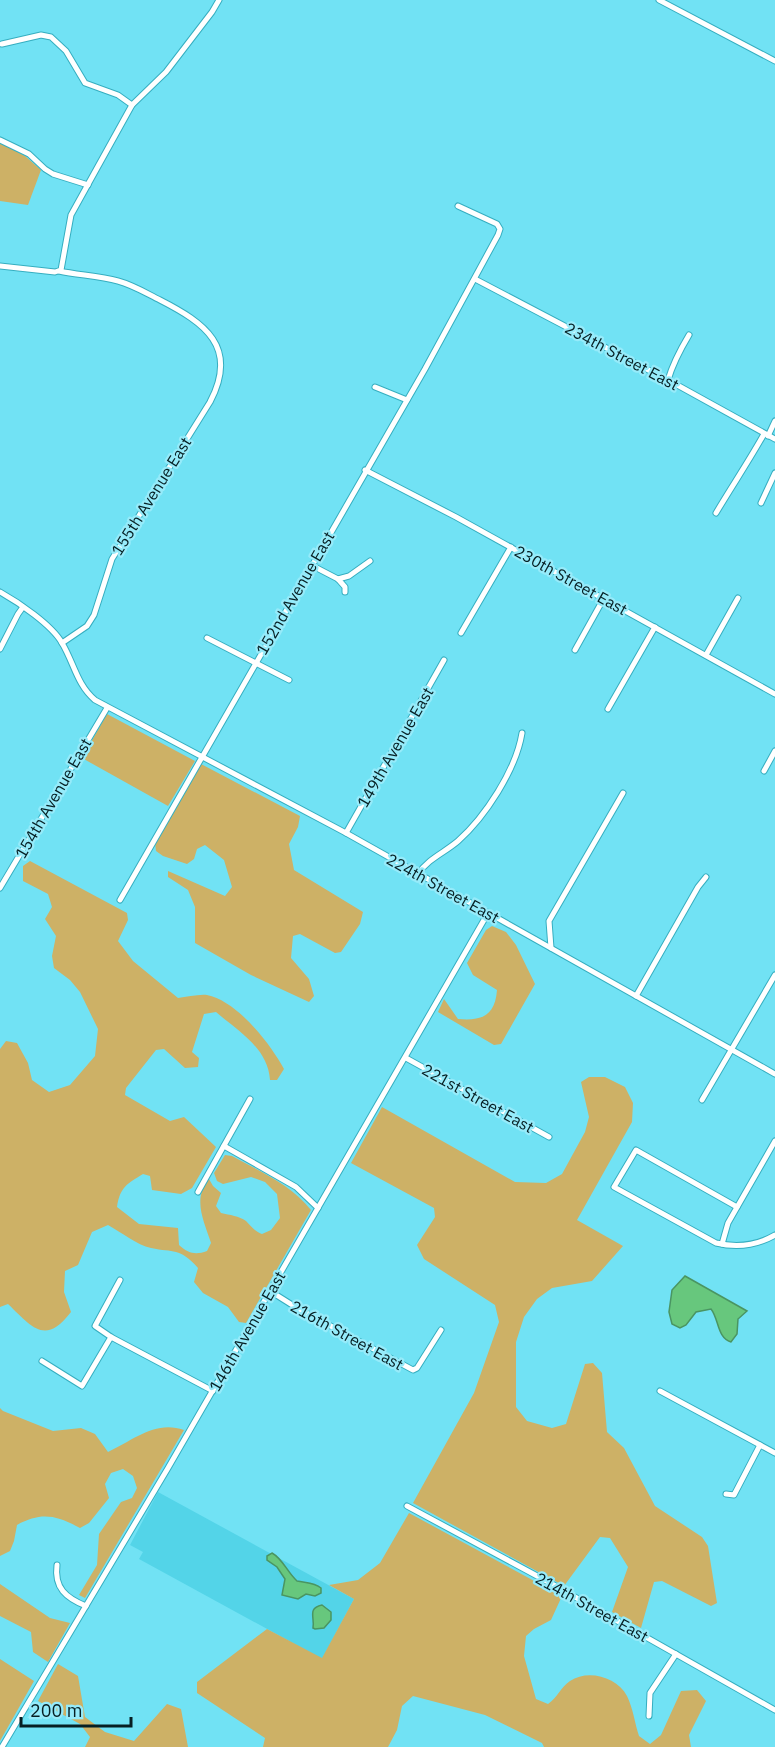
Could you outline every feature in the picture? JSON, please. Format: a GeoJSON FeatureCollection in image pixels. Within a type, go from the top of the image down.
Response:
{"type":"FeatureCollection","features":[{"type":"Feature","properties":{"kind":"street"},"geometry":{"type":"LineString","coordinates":[[0,266],[59,271],[63,267],[71,218],[132,105],[166,72],[219,0]]}},
{"type":"Feature","properties":{"kind":"street"},"geometry":{"type":"LineString","coordinates":[[659,0],[775,61]]}},
{"type":"Feature","properties":{"kind":"street"},"geometry":{"type":"LineString","coordinates":[[2,44],[41,35],[51,36],[66,51],[86,83],[114,93],[132,105]]}},
{"type":"Feature","properties":{"kind":"street"},"geometry":{"type":"LineString","coordinates":[[0,140],[28,153],[53,174],[88,185]]}},
{"type":"Feature","properties":{"kind":"street"},"geometry":{"type":"LineString","coordinates":[[458,206],[493,222],[500,229],[474,279]]}},
{"type":"Feature","properties":{"kind":"street","name":"155th Avenue East"},"geometry":{"type":"LineString","coordinates":[[59,271],[114,280],[132,286],[194,319],[213,339],[220,361],[220,377],[216,390],[112,559],[94,615],[87,626],[62,643]]}},
{"type":"Feature","properties":{"kind":"street","name":"152nd Avenue East"},"geometry":{"type":"LineString","coordinates":[[120,900],[474,279]]}},
{"type":"Feature","properties":{"kind":"street","name":"234th Street East"},"geometry":{"type":"LineString","coordinates":[[474,279],[668,380],[775,440]]}},
{"type":"Feature","properties":{"kind":"street"},"geometry":{"type":"LineString","coordinates":[[668,380],[675,359],[689,335]]}},
{"type":"Feature","properties":{"kind":"street"},"geometry":{"type":"LineString","coordinates":[[375,387],[406,400]]}},
{"type":"Feature","properties":{"kind":"street"},"geometry":{"type":"LineString","coordinates":[[716,513],[775,421]]}},
{"type":"Feature","properties":{"kind":"street","name":"230th Street East"},"geometry":{"type":"LineString","coordinates":[[365,470],[511,547],[775,694]]}},
{"type":"Feature","properties":{"kind":"street"},"geometry":{"type":"LineString","coordinates":[[761,503],[775,473]]}},
{"type":"Feature","properties":{"kind":"street"},"geometry":{"type":"LineString","coordinates":[[461,633],[511,547]]}},
{"type":"Feature","properties":{"kind":"street"},"geometry":{"type":"LineString","coordinates":[[338,579],[346,578],[369,561]]}},
{"type":"Feature","properties":{"kind":"street"},"geometry":{"type":"LineString","coordinates":[[311,565],[338,579],[345,590],[349,582],[346,578]]}},
{"type":"Feature","properties":{"kind":"street","name":"224th Street East"},"geometry":{"type":"LineString","coordinates":[[0,592],[52,631],[62,643],[84,689],[107,708],[346,833],[775,1074]]}},
{"type":"Feature","properties":{"kind":"street"},"geometry":{"type":"LineString","coordinates":[[575,650],[604,598]]}},
{"type":"Feature","properties":{"kind":"street"},"geometry":{"type":"LineString","coordinates":[[706,655],[738,598]]}},
{"type":"Feature","properties":{"kind":"street"},"geometry":{"type":"LineString","coordinates":[[0,649],[23,608]]}},
{"type":"Feature","properties":{"kind":"street"},"geometry":{"type":"LineString","coordinates":[[608,709],[655,627]]}},
{"type":"Feature","properties":{"kind":"street"},"geometry":{"type":"LineString","coordinates":[[207,638],[289,680]]}},
{"type":"Feature","properties":{"kind":"street","name":"149th Avenue East"},"geometry":{"type":"LineString","coordinates":[[346,833],[444,660]]}},
{"type":"Feature","properties":{"kind":"street","name":"154th Avenue East"},"geometry":{"type":"LineString","coordinates":[[0,888],[107,708]]}},
{"type":"Feature","properties":{"kind":"street"},"geometry":{"type":"LineString","coordinates":[[418,874],[430,860],[453,845],[481,817],[517,756],[522,733]]}},
{"type":"Feature","properties":{"kind":"street"},"geometry":{"type":"LineString","coordinates":[[764,771],[775,751]]}},
{"type":"Feature","properties":{"kind":"street"},"geometry":{"type":"LineString","coordinates":[[551,948],[549,921],[623,793]]}},
{"type":"Feature","properties":{"kind":"street"},"geometry":{"type":"LineString","coordinates":[[636,996],[698,887],[706,877]]}},
{"type":"Feature","properties":{"kind":"street","name":"146th Avenue East"},"geometry":{"type":"LineString","coordinates":[[2,1747],[213,1391],[488,913]]}},
{"type":"Feature","properties":{"kind":"street"},"geometry":{"type":"LineString","coordinates":[[702,1100],[775,975]]}},
{"type":"Feature","properties":{"kind":"street","name":"221st Street East"},"geometry":{"type":"LineString","coordinates":[[406,1058],[549,1137]]}},
{"type":"Feature","properties":{"kind":"street"},"geometry":{"type":"LineString","coordinates":[[198,1192],[250,1099]]}},
{"type":"Feature","properties":{"kind":"street"},"geometry":{"type":"LineString","coordinates":[[722,1244],[725,1230],[775,1141]]}},
{"type":"Feature","properties":{"kind":"street"},"geometry":{"type":"LineString","coordinates":[[224,1146],[296,1187],[318,1208]]}},
{"type":"Feature","properties":{"kind":"street"},"geometry":{"type":"LineString","coordinates":[[738,1207],[636,1150],[614,1187],[701,1236],[722,1244],[746,1245],[773,1236],[775,1245]]}},
{"type":"Feature","properties":{"kind":"street"},"geometry":{"type":"LineString","coordinates":[[120,1280],[95,1324],[98,1328],[213,1391]]}},
{"type":"Feature","properties":{"kind":"street","name":"216th Street East"},"geometry":{"type":"LineString","coordinates":[[270,1291],[297,1308],[413,1370],[417,1368],[441,1330]]}},
{"type":"Feature","properties":{"kind":"street"},"geometry":{"type":"LineString","coordinates":[[42,1361],[82,1386],[111,1337]]}},
{"type":"Feature","properties":{"kind":"street"},"geometry":{"type":"LineString","coordinates":[[660,1391],[775,1453]]}},
{"type":"Feature","properties":{"kind":"street"},"geometry":{"type":"LineString","coordinates":[[726,1494],[734,1495],[760,1445]]}},
{"type":"Feature","properties":{"kind":"street","name":"214th Street East"},"geometry":{"type":"LineString","coordinates":[[407,1506],[775,1710]]}},
{"type":"Feature","properties":{"kind":"street"},"geometry":{"type":"LineString","coordinates":[[57,1565],[57,1581],[63,1592],[70,1599],[86,1606]]}},
{"type":"Feature","properties":{"kind":"street"},"geometry":{"type":"LineString","coordinates":[[649,1716],[650,1693],[676,1654]]}},
{"type":"Feature","properties":{"kind":"shaded area"},"geometry":{"type":"Polygon","coordinates":[[[0,143],[25,156],[41,170],[28,205],[0,201],[0,143]]]}},
{"type":"Feature","properties":{"kind":"shaded area"},"geometry":{"type":"Polygon","coordinates":[[[107,714],[195,761],[168,806],[82,758],[107,714]]]}},
{"type":"Feature","properties":{"kind":"shaded area"},"geometry":{"type":"Polygon","coordinates":[[[201,764],[300,816],[298,827],[289,844],[294,870],[363,912],[360,924],[341,952],[335,953],[300,934],[293,936],[291,958],[309,979],[314,996],[309,1002],[251,975],[195,943],[195,907],[188,890],[168,877],[168,871],[225,896],[232,887],[224,860],[205,845],[197,849],[194,859],[187,864],[163,856],[156,851],[155,843],[201,764]]]}},
{"type":"Feature","properties":{"kind":"shaded area"},"geometry":{"type":"Polygon","coordinates":[[[30,861],[127,913],[128,920],[118,941],[133,961],[178,998],[207,995],[230,1005],[252,1025],[284,1069],[277,1080],[270,1080],[268,1069],[258,1049],[216,1012],[204,1014],[192,1052],[199,1058],[198,1067],[185,1068],[164,1049],[156,1050],[126,1088],[125,1095],[170,1121],[184,1117],[216,1147],[192,1188],[181,1194],[152,1190],[150,1176],[143,1174],[125,1187],[117,1207],[139,1224],[178,1228],[179,1245],[193,1253],[207,1251],[211,1243],[200,1202],[201,1194],[209,1179],[221,1193],[216,1206],[221,1213],[243,1219],[262,1234],[271,1230],[280,1218],[277,1194],[265,1182],[251,1177],[223,1184],[217,1181],[214,1173],[225,1155],[232,1156],[274,1179],[294,1193],[311,1210],[246,1323],[239,1322],[228,1307],[203,1293],[194,1282],[198,1268],[186,1257],[176,1252],[146,1246],[108,1225],[92,1232],[78,1265],[65,1271],[64,1292],[71,1312],[62,1322],[54,1328],[39,1329],[24,1320],[8,1304],[0,1307],[0,1049],[6,1041],[17,1043],[28,1063],[32,1080],[49,1092],[70,1085],[95,1056],[98,1029],[80,992],[70,980],[54,968],[52,956],[56,936],[45,919],[52,907],[48,894],[23,881],[23,866],[30,861]]]}},
{"type":"Feature","properties":{"kind":"shaded area"},"geometry":{"type":"Polygon","coordinates":[[[492,926],[506,932],[516,945],[535,984],[501,1044],[494,1045],[438,1012],[444,999],[458,1019],[480,1018],[490,1011],[496,999],[497,990],[473,975],[467,963],[486,930],[492,926]]]}},
{"type":"Feature","properties":{"kind":"shaded area"},"geometry":{"type":"Polygon","coordinates":[[[589,1077],[605,1077],[625,1087],[633,1103],[632,1122],[577,1220],[623,1246],[592,1281],[552,1288],[537,1299],[524,1317],[516,1342],[516,1407],[527,1421],[552,1428],[566,1424],[585,1364],[593,1363],[602,1373],[607,1432],[624,1448],[655,1506],[702,1537],[708,1546],[717,1603],[711,1606],[662,1581],[654,1582],[641,1628],[612,1612],[628,1567],[610,1538],[600,1537],[564,1586],[413,1503],[474,1393],[499,1322],[495,1305],[424,1259],[417,1245],[435,1217],[434,1208],[351,1163],[382,1107],[515,1182],[546,1183],[562,1174],[585,1132],[589,1117],[581,1082],[589,1077]]]}},
{"type":"Feature","properties":{"kind":"shaded area"},"geometry":{"type":"Polygon","coordinates":[[[685,1276],[747,1311],[738,1319],[737,1334],[731,1342],[723,1337],[711,1309],[696,1312],[686,1325],[680,1328],[672,1324],[669,1312],[672,1290],[685,1276]]]}},
{"type":"Feature","properties":{"kind":"shaded area"},"geometry":{"type":"Polygon","coordinates":[[[0,1408],[53,1431],[81,1428],[95,1434],[108,1452],[154,1429],[184,1430],[85,1598],[79,1595],[97,1565],[99,1534],[121,1502],[132,1498],[137,1488],[133,1476],[123,1469],[111,1473],[105,1484],[109,1498],[89,1523],[80,1528],[63,1520],[48,1517],[34,1518],[17,1525],[10,1551],[0,1556],[0,1408]]]}},
{"type":"Feature","properties":{"kind":"shaded area"},"geometry":{"type":"Polygon","coordinates":[[[158,1492],[354,1599],[322,1659],[139,1559],[143,1552],[130,1545],[158,1492]]]}},
{"type":"Feature","properties":{"kind":"shaded area"},"geometry":{"type":"Polygon","coordinates":[[[409,1513],[562,1596],[551,1620],[526,1636],[524,1656],[536,1699],[548,1704],[567,1683],[577,1677],[593,1675],[602,1677],[622,1689],[631,1706],[639,1736],[650,1744],[661,1735],[681,1691],[697,1690],[706,1701],[689,1735],[691,1747],[544,1747],[542,1743],[485,1715],[413,1696],[402,1706],[397,1730],[388,1747],[263,1747],[265,1738],[197,1693],[197,1682],[267,1629],[322,1658],[354,1599],[329,1585],[358,1580],[380,1563],[409,1513]]]}},
{"type":"Feature","properties":{"kind":"shaded area"},"geometry":{"type":"Polygon","coordinates":[[[272,1553],[297,1581],[316,1585],[321,1588],[321,1593],[315,1596],[306,1594],[298,1599],[282,1595],[285,1579],[277,1567],[267,1560],[267,1556],[272,1553]]]}},
{"type":"Feature","properties":{"kind":"shaded area"},"geometry":{"type":"Polygon","coordinates":[[[0,1584],[50,1618],[70,1623],[48,1662],[33,1652],[31,1632],[0,1616],[0,1584]]]}},
{"type":"Feature","properties":{"kind":"shaded area"},"geometry":{"type":"Polygon","coordinates":[[[322,1605],[331,1612],[331,1620],[324,1628],[315,1629],[313,1628],[313,1611],[317,1606],[322,1605]]]}},
{"type":"Feature","properties":{"kind":"shaded area"},"geometry":{"type":"Polygon","coordinates":[[[0,1659],[34,1681],[0,1741],[0,1659]]]}},
{"type":"Feature","properties":{"kind":"shaded area"},"geometry":{"type":"Polygon","coordinates":[[[58,1664],[78,1676],[85,1717],[105,1732],[134,1741],[167,1704],[181,1709],[188,1747],[85,1747],[90,1737],[80,1724],[38,1701],[58,1664]]]}}]}
